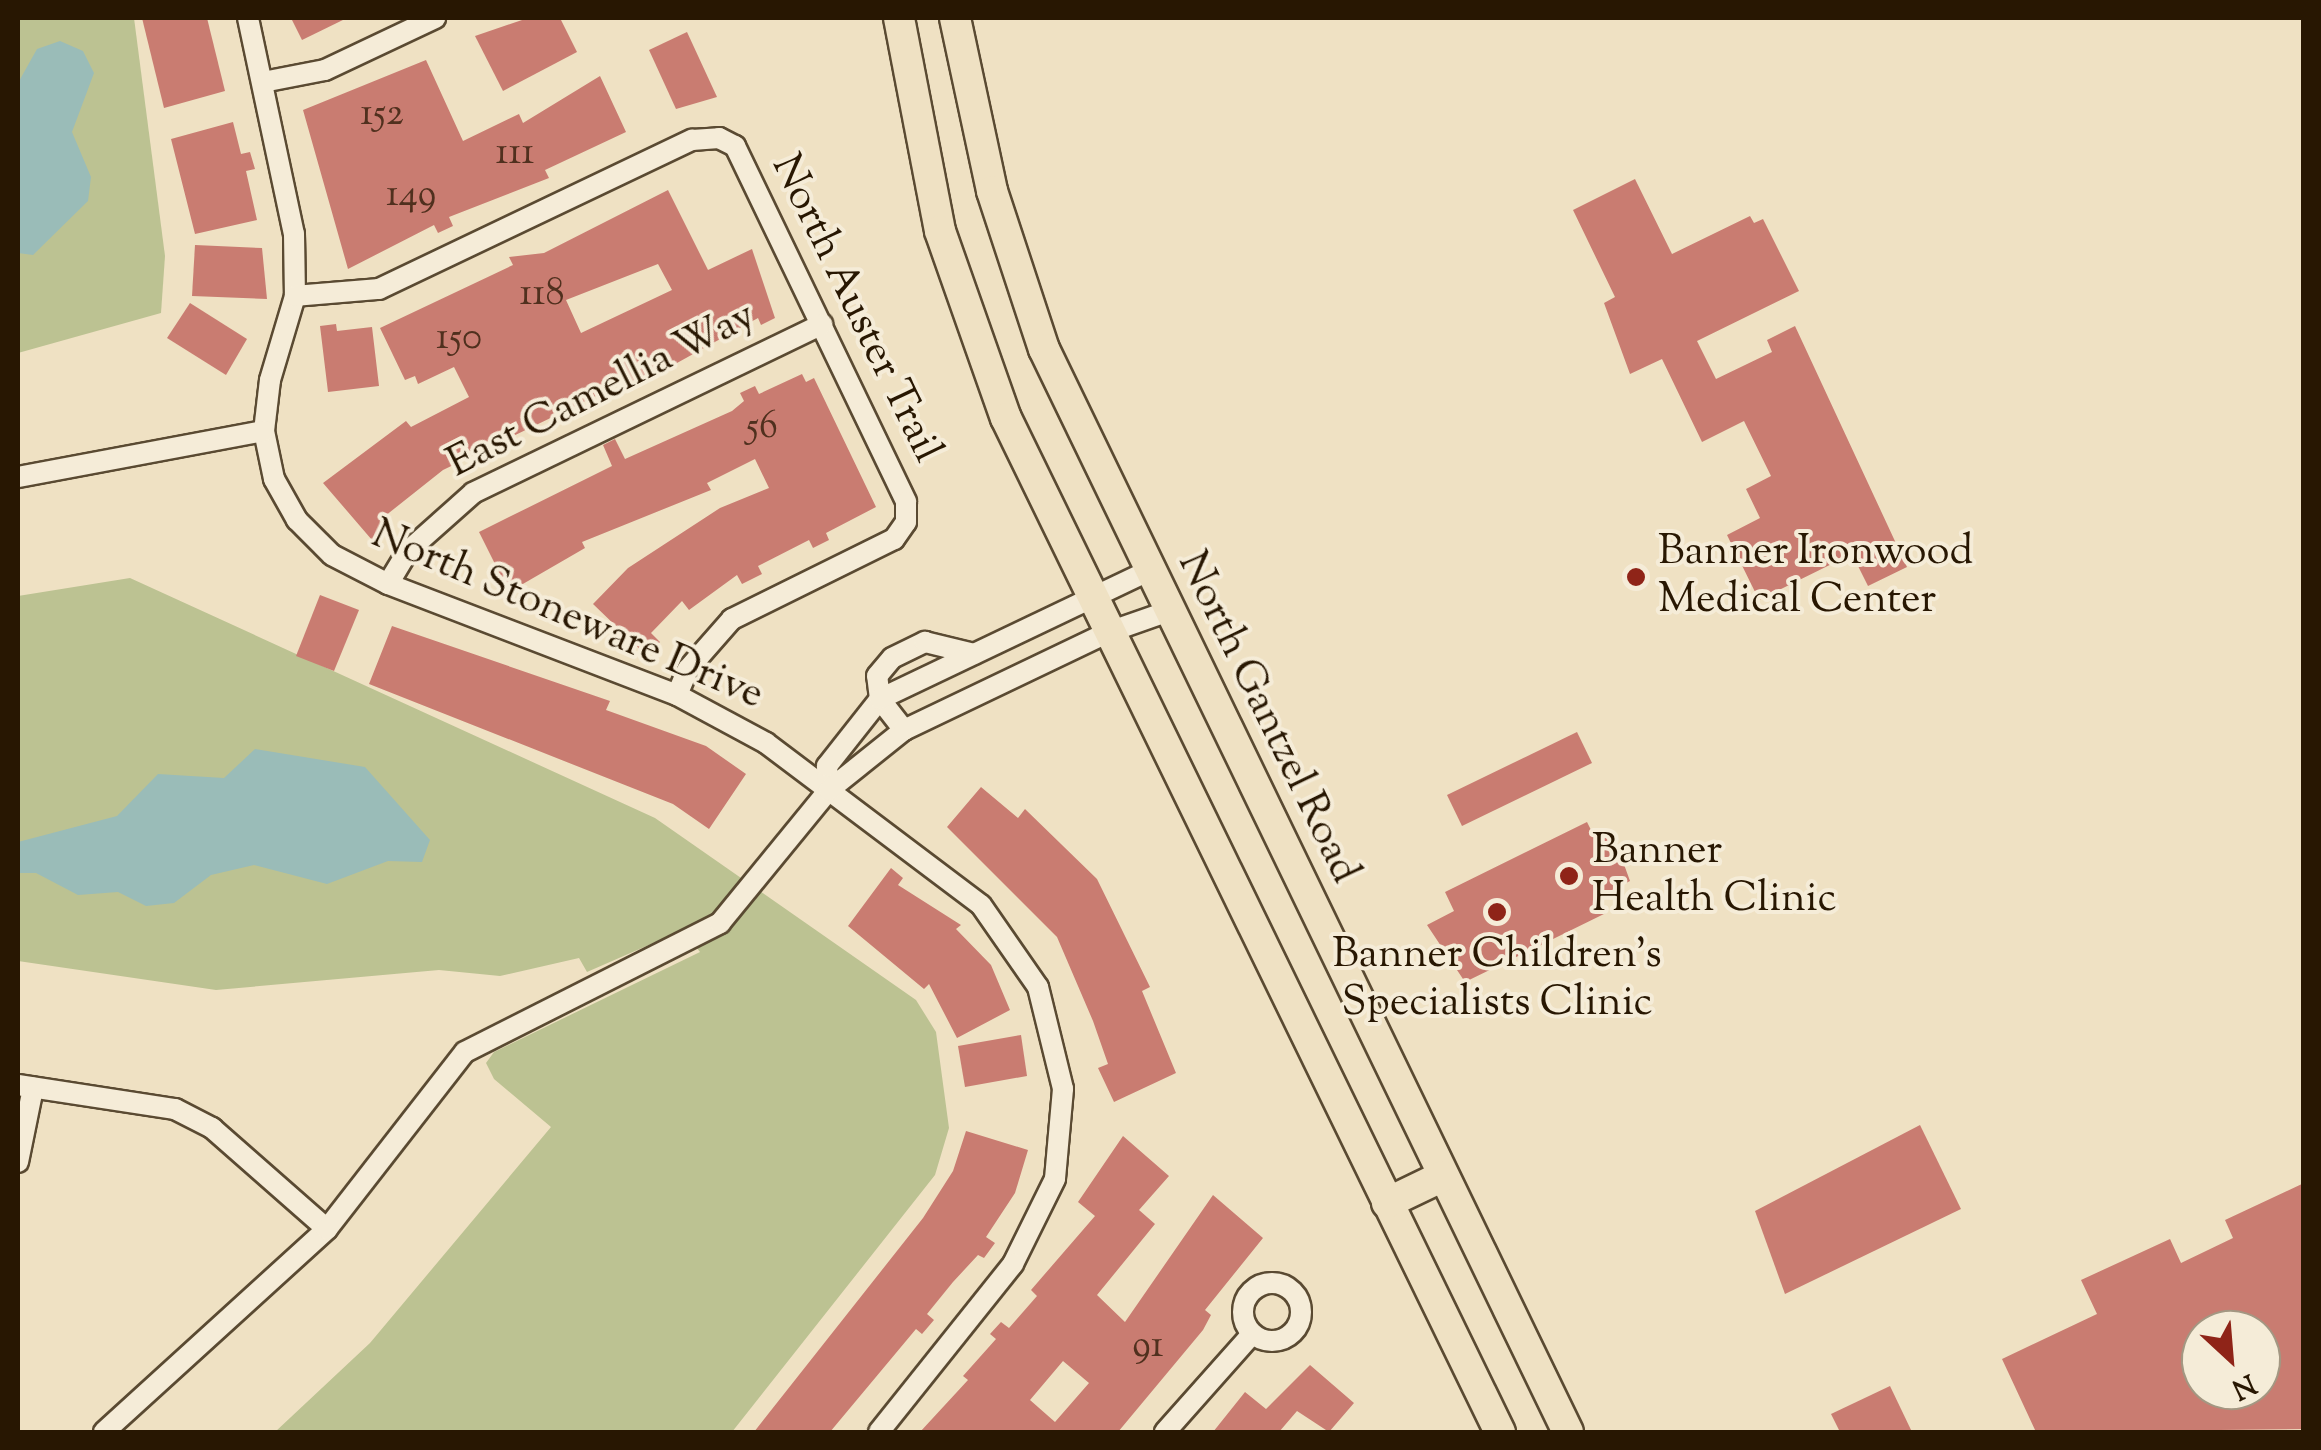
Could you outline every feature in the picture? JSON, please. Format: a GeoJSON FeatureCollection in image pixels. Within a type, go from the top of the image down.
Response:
{"type":"FeatureCollection","features":[{"type":"Feature","properties":{"kind":"main road"},"geometry":{"type":"LineString","coordinates":[[899,18],[960,300],[1108,632],[1500,1432]]}},
{"type":"Feature","properties":{"kind":"main road","name":"North Gantzel Road"},"geometry":{"type":"LineString","coordinates":[[955,18],[1016,272],[1079,429],[1568,1432]]}},
{"type":"Feature","properties":{"kind":"main road"},"geometry":{"type":"LineString","coordinates":[[1387,1203],[1443,1176]]}},
{"type":"Feature","properties":{"kind":"street","name":"North Stoneware Drive"},"geometry":{"type":"LineString","coordinates":[[248,18],[294,234],[295,296],[270,380],[264,431],[274,479],[297,520],[332,555],[388,584],[677,695],[766,743],[958,885],[1010,940],[1048,1012],[1063,1089],[1055,1179],[1030,1236],[879,1432]]}},
{"type":"Feature","properties":{"kind":"street"},"geometry":{"type":"LineString","coordinates":[[263,82],[325,70],[435,18]]}},
{"type":"Feature","properties":{"kind":"street","name":"North Auster Trail"},"geometry":{"type":"LineString","coordinates":[[295,296],[398,283],[692,140],[720,138],[735,146],[906,502],[906,522],[894,539],[732,619],[688,669],[677,695]]}},
{"type":"Feature","properties":{"kind":"street","name":"East Camellia Way"},"geometry":{"type":"LineString","coordinates":[[388,584],[408,551],[473,493],[822,324]]}},
{"type":"Feature","properties":{"kind":"street"},"geometry":{"type":"LineString","coordinates":[[18,477],[264,431]]}},
{"type":"Feature","properties":{"kind":"street"},"geometry":{"type":"LineString","coordinates":[[828,790],[827,766],[880,698],[1148,571]]}},
{"type":"Feature","properties":{"kind":"street"},"geometry":{"type":"LineString","coordinates":[[104,1432],[327,1229],[465,1052],[513,1021],[720,923],[828,790],[904,730],[1108,632],[1169,612]]}},
{"type":"Feature","properties":{"kind":"street"},"geometry":{"type":"LineString","coordinates":[[904,730],[880,698],[877,676],[912,646],[974,654]]}},
{"type":"Feature","properties":{"kind":"street"},"geometry":{"type":"LineString","coordinates":[[18,1162],[25,1086],[175,1109],[212,1128],[327,1229]]}},
{"type":"Feature","properties":{"kind":"street"},"geometry":{"type":"LineString","coordinates":[[1165,1432],[1252,1334]]}},
{"type":"Feature","properties":{"kind":"green space"},"geometry":{"type":"Polygon","coordinates":[[[18,18],[134,18],[165,256],[161,313],[18,353],[18,18]]]}},
{"type":"Feature","properties":{"kind":"green space"},"geometry":{"type":"Polygon","coordinates":[[[130,578],[655,818],[916,1000],[936,1032],[949,1128],[935,1175],[732,1432],[275,1432],[370,1343],[551,1127],[494,1079],[486,1063],[494,1052],[700,952],[683,930],[587,972],[579,958],[500,976],[439,970],[216,990],[18,961],[18,596],[130,578]]]}},
{"type":"Feature","properties":{"kind":"water"},"geometry":{"type":"Polygon","coordinates":[[[60,41],[83,51],[94,73],[72,132],[91,177],[88,201],[33,255],[18,253],[18,83],[37,49],[60,41]]]}},
{"type":"Feature","properties":{"kind":"water"},"geometry":{"type":"Polygon","coordinates":[[[255,749],[365,767],[430,840],[422,862],[388,861],[327,884],[254,865],[211,875],[174,903],[146,906],[118,892],[78,895],[36,873],[18,873],[18,842],[117,816],[158,774],[224,778],[255,749]]]}},
{"type":"Feature","properties":{"kind":"building"},"geometry":{"type":"Polygon","coordinates":[[[142,18],[207,18],[225,91],[164,108],[142,18]]]}},
{"type":"Feature","properties":{"kind":"building"},"geometry":{"type":"Polygon","coordinates":[[[291,18],[347,18],[302,40],[291,18]]]}},
{"type":"Feature","properties":{"kind":"building"},"geometry":{"type":"Polygon","coordinates":[[[528,18],[560,18],[577,52],[503,91],[475,36],[528,18]]]}},
{"type":"Feature","properties":{"kind":"building"},"geometry":{"type":"Polygon","coordinates":[[[687,32],[717,97],[676,109],[649,50],[687,32]]]}},
{"type":"Feature","properties":{"kind":"building"},"geometry":{"type":"Polygon","coordinates":[[[426,60],[463,141],[519,114],[523,123],[600,76],[626,132],[545,170],[549,178],[449,217],[453,226],[438,233],[434,225],[348,269],[303,110],[426,60]]]}},
{"type":"Feature","properties":{"kind":"building"},"geometry":{"type":"Polygon","coordinates":[[[233,122],[241,154],[250,152],[255,169],[246,171],[257,220],[195,234],[171,139],[233,122]]]}},
{"type":"Feature","properties":{"kind":"building"},"geometry":{"type":"Polygon","coordinates":[[[1635,179],[1672,254],[1750,216],[1754,223],[1763,219],[1799,291],[1697,341],[1716,379],[1772,352],[1767,340],[1795,326],[1907,567],[1868,586],[1852,554],[1759,600],[1727,535],[1760,518],[1746,489],[1771,476],[1744,421],[1702,442],[1662,359],[1630,374],[1604,303],[1615,297],[1573,210],[1635,179]]]}},
{"type":"Feature","properties":{"kind":"building"},"geometry":{"type":"Polygon","coordinates":[[[668,190],[708,270],[752,249],[775,318],[761,325],[758,318],[623,393],[619,385],[443,470],[380,520],[386,528],[372,540],[323,483],[406,421],[411,427],[469,397],[454,367],[418,384],[415,376],[405,380],[380,328],[513,265],[509,257],[544,253],[668,190]],[[658,264],[566,300],[581,333],[672,290],[658,264]]]}},
{"type":"Feature","properties":{"kind":"building"},"geometry":{"type":"Polygon","coordinates":[[[195,245],[262,248],[267,299],[192,296],[195,245]]]}},
{"type":"Feature","properties":{"kind":"building"},"geometry":{"type":"Polygon","coordinates":[[[190,303],[247,339],[226,375],[167,338],[190,303]]]}},
{"type":"Feature","properties":{"kind":"building"},"geometry":{"type":"Polygon","coordinates":[[[336,324],[337,331],[372,327],[379,386],[328,392],[320,326],[336,324]]]}},
{"type":"Feature","properties":{"kind":"building"},"geometry":{"type":"Polygon","coordinates":[[[802,374],[806,382],[814,378],[876,507],[826,533],[829,540],[813,548],[809,540],[758,566],[762,574],[742,584],[737,575],[689,610],[682,601],[651,633],[660,642],[647,656],[593,604],[628,568],[720,508],[769,488],[755,459],[707,483],[711,490],[582,542],[585,548],[509,592],[479,532],[612,466],[603,445],[615,439],[625,459],[732,411],[744,401],[740,393],[755,386],[759,394],[802,374]]]}},
{"type":"Feature","properties":{"kind":"building"},"geometry":{"type":"Polygon","coordinates":[[[320,595],[359,610],[334,671],[296,656],[320,595]]]}},
{"type":"Feature","properties":{"kind":"building"},"geometry":{"type":"Polygon","coordinates":[[[392,626],[610,701],[606,710],[706,746],[746,774],[709,829],[673,804],[369,684],[392,626]]]}},
{"type":"Feature","properties":{"kind":"building"},"geometry":{"type":"Polygon","coordinates":[[[1577,732],[1592,763],[1462,826],[1447,795],[1577,732]]]}},
{"type":"Feature","properties":{"kind":"building"},"geometry":{"type":"Polygon","coordinates":[[[981,787],[1018,818],[1025,809],[1097,879],[1150,987],[1142,991],[1176,1073],[1114,1102],[1098,1068],[1108,1064],[1057,937],[947,827],[981,787]]]}},
{"type":"Feature","properties":{"kind":"building"},"geometry":{"type":"Polygon","coordinates":[[[1587,822],[1597,842],[1613,834],[1630,881],[1598,897],[1606,913],[1465,982],[1427,925],[1454,911],[1445,892],[1587,822]]]}},
{"type":"Feature","properties":{"kind":"building"},"geometry":{"type":"Polygon","coordinates":[[[891,868],[903,878],[898,885],[961,925],[956,929],[991,965],[1010,1010],[957,1038],[929,984],[924,989],[848,926],[891,868]]]}},
{"type":"Feature","properties":{"kind":"building"},"geometry":{"type":"Polygon","coordinates":[[[1021,1035],[1027,1076],[965,1087],[958,1046],[1021,1035]]]}},
{"type":"Feature","properties":{"kind":"building"},"geometry":{"type":"Polygon","coordinates":[[[1920,1125],[1961,1209],[1785,1294],[1755,1211],[1920,1125]]]}},
{"type":"Feature","properties":{"kind":"building"},"geometry":{"type":"Polygon","coordinates":[[[966,1131],[1028,1150],[1015,1193],[986,1237],[995,1243],[984,1258],[978,1255],[953,1282],[927,1314],[934,1320],[922,1334],[916,1329],[830,1432],[754,1432],[923,1218],[953,1171],[966,1131]]]}},
{"type":"Feature","properties":{"kind":"building"},"geometry":{"type":"Polygon","coordinates":[[[1123,1136],[1169,1176],[1139,1210],[1155,1224],[1097,1295],[1125,1322],[1213,1195],[1263,1238],[1205,1310],[1211,1315],[1203,1330],[1118,1432],[920,1432],[968,1380],[963,1376],[996,1339],[990,1334],[1001,1322],[1009,1328],[1037,1296],[1031,1290],[1095,1216],[1078,1202],[1123,1136]],[[1063,1361],[1030,1400],[1055,1422],[1089,1383],[1063,1361]]]}},
{"type":"Feature","properties":{"kind":"building"},"geometry":{"type":"Polygon","coordinates":[[[2304,1183],[2304,1429],[2036,1432],[2002,1359],[2097,1314],[2081,1280],[2170,1239],[2181,1263],[2233,1238],[2225,1220],[2304,1183]]]}},
{"type":"Feature","properties":{"kind":"building"},"geometry":{"type":"Polygon","coordinates":[[[1310,1365],[1354,1403],[1329,1432],[1297,1411],[1279,1432],[1213,1432],[1245,1392],[1266,1409],[1310,1365]]]}},
{"type":"Feature","properties":{"kind":"building"},"geometry":{"type":"Polygon","coordinates":[[[1890,1386],[1912,1432],[1840,1432],[1831,1414],[1890,1386]]]}},
{"type":"Feature","properties":{"kind":"place","name":"Banner Ironwood Medical Center"},"geometry":{"type":"Point","coordinates":[1636,577]}},
{"type":"Feature","properties":{"kind":"place","name":"Banner Health Clinic"},"geometry":{"type":"Point","coordinates":[1569,876]}},
{"type":"Feature","properties":{"kind":"place","name":"Banner Children’s Specialists Clinic"},"geometry":{"type":"Point","coordinates":[1497,912]}}]}
